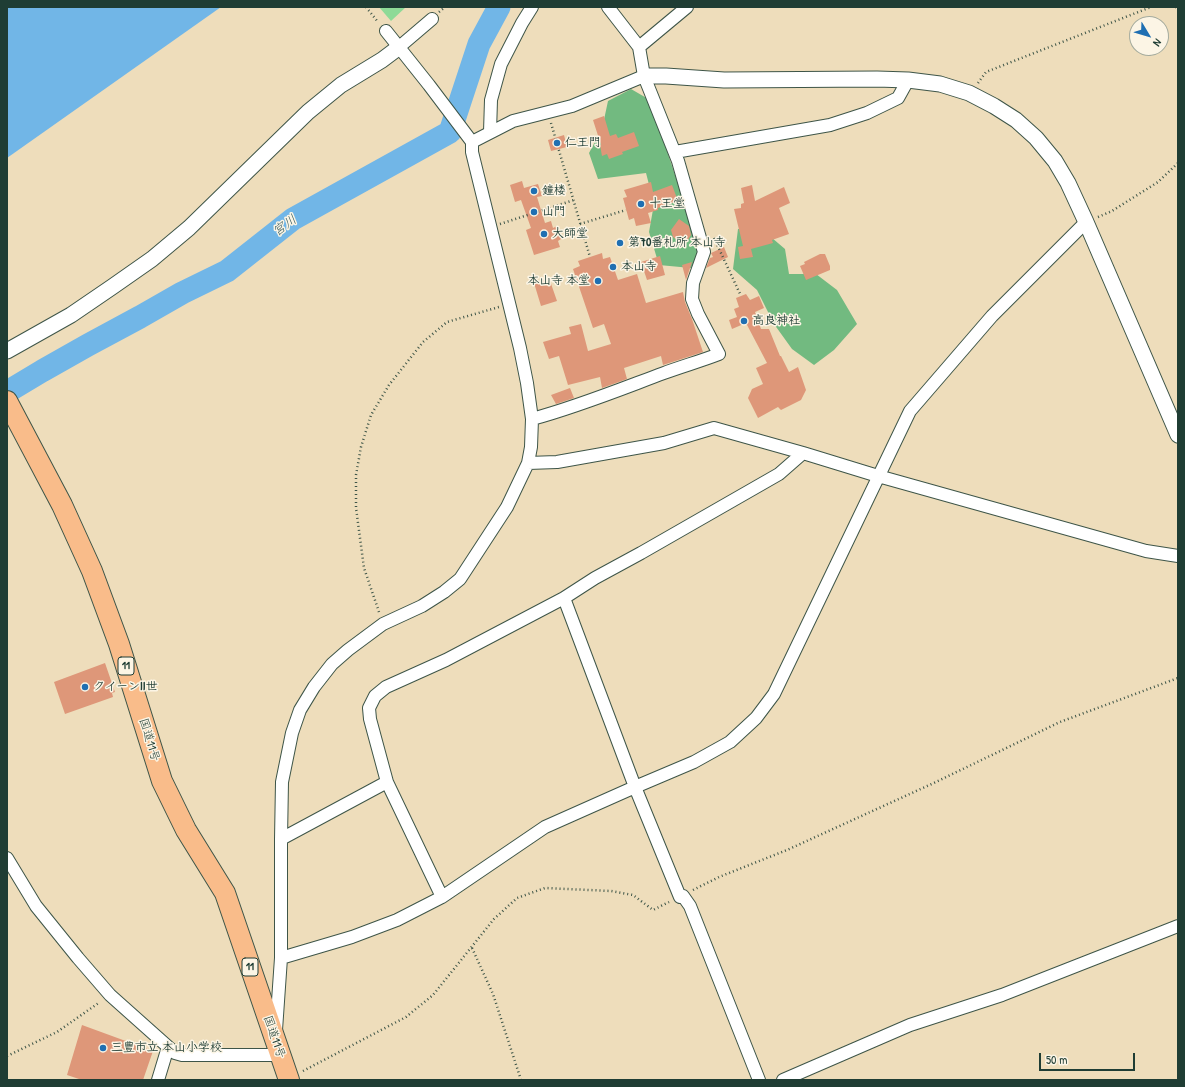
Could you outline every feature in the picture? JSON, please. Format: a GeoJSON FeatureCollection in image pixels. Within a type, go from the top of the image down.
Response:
{"type":"FeatureCollection","features":[{"type":"Feature","properties":{"kind":"highway","name":"国道11号"},"geometry":{"type":"LineString","coordinates":[[7,401],[62,504],[92,571],[119,644],[162,781],[186,830],[225,893],[288,1079]]}},
{"type":"Feature","properties":{"kind":"street"},"geometry":{"type":"LineString","coordinates":[[490,132],[491,100],[501,64],[532,7]]}},
{"type":"Feature","properties":{"kind":"street"},"geometry":{"type":"LineString","coordinates":[[532,419],[553,414],[594,400],[666,372],[719,354],[698,314],[692,299],[693,283],[704,252],[675,152],[644,76],[639,47],[608,7]]}},
{"type":"Feature","properties":{"kind":"street"},"geometry":{"type":"LineString","coordinates":[[639,47],[687,7]]}},
{"type":"Feature","properties":{"kind":"street"},"geometry":{"type":"LineString","coordinates":[[7,351],[71,315],[152,259],[189,228],[308,112],[341,85],[382,60],[398,48],[432,19]]}},
{"type":"Feature","properties":{"kind":"street"},"geometry":{"type":"LineString","coordinates":[[7,858],[36,906],[78,958],[110,995],[175,1053],[182,1055],[278,1048],[281,958],[282,782],[292,733],[300,710],[314,687],[332,664],[348,650],[383,624],[422,606],[444,592],[460,579],[507,507],[528,463],[531,447],[532,419],[527,383],[470,140],[386,31]]}},
{"type":"Feature","properties":{"kind":"street"},"geometry":{"type":"LineString","coordinates":[[470,140],[482,138],[490,132],[513,121],[572,106],[644,76],[724,80],[908,80],[940,84],[970,93],[1016,120],[1036,138],[1055,161],[1068,183],[1086,222],[1178,435]]}},
{"type":"Feature","properties":{"kind":"street"},"geometry":{"type":"LineString","coordinates":[[675,152],[830,125],[867,113],[898,98],[908,80]]}},
{"type":"Feature","properties":{"kind":"street"},"geometry":{"type":"LineString","coordinates":[[281,958],[352,937],[397,920],[442,897],[545,827],[694,762],[730,742],[756,718],[774,694],[910,411],[992,316],[1086,222]]}},
{"type":"Feature","properties":{"kind":"street"},"geometry":{"type":"LineString","coordinates":[[528,463],[557,462],[664,443],[714,428],[878,476],[1146,551],[1178,556]]}},
{"type":"Feature","properties":{"kind":"street"},"geometry":{"type":"LineString","coordinates":[[442,897],[386,782],[370,719],[369,708],[374,696],[386,687],[446,660],[564,598],[595,578],[779,474],[803,453]]}},
{"type":"Feature","properties":{"kind":"street"},"geometry":{"type":"LineString","coordinates":[[564,598],[635,787],[681,896],[690,906],[759,1080]]}},
{"type":"Feature","properties":{"kind":"street"},"geometry":{"type":"LineString","coordinates":[[281,839],[386,782]]}},
{"type":"Feature","properties":{"kind":"street"},"geometry":{"type":"LineString","coordinates":[[783,1080],[910,1025],[1002,995],[1178,926]]}},
{"type":"Feature","properties":{"kind":"street"},"geometry":{"type":"LineString","coordinates":[[158,1080],[168,1047]]}},
{"type":"Feature","properties":{"kind":"path"},"geometry":{"type":"LineString","coordinates":[[366,7],[386,31]]}},
{"type":"Feature","properties":{"kind":"path"},"geometry":{"type":"LineString","coordinates":[[970,93],[986,72],[1152,7]]}},
{"type":"Feature","properties":{"kind":"path"},"geometry":{"type":"LineString","coordinates":[[548,112],[590,257]]}},
{"type":"Feature","properties":{"kind":"path"},"geometry":{"type":"LineString","coordinates":[[1086,222],[1112,211],[1158,182],[1178,163]]}},
{"type":"Feature","properties":{"kind":"path"},"geometry":{"type":"LineString","coordinates":[[490,227],[574,200]]}},
{"type":"Feature","properties":{"kind":"path"},"geometry":{"type":"LineString","coordinates":[[580,224],[626,210]]}},
{"type":"Feature","properties":{"kind":"path"},"geometry":{"type":"LineString","coordinates":[[383,624],[364,568],[356,508],[356,475],[361,448],[371,415],[389,384],[424,342],[447,322],[509,304]]}},
{"type":"Feature","properties":{"kind":"path"},"geometry":{"type":"LineString","coordinates":[[288,1079],[406,1017],[432,995],[472,948],[494,919],[517,898],[545,888],[610,890],[633,895],[653,910],[719,877],[787,850],[929,785],[1060,722],[1178,678]]}},
{"type":"Feature","properties":{"kind":"path"},"geometry":{"type":"LineString","coordinates":[[472,948],[493,994],[521,1080]]}},
{"type":"Feature","properties":{"kind":"path"},"geometry":{"type":"LineString","coordinates":[[7,1056],[57,1032],[110,995]]}},
{"type":"Feature","properties":{"kind":"green space"},"geometry":{"type":"Polygon","coordinates":[[[379,7],[406,7],[391,21],[379,7]]]}},
{"type":"Feature","properties":{"kind":"green space"},"geometry":{"type":"Polygon","coordinates":[[[631,89],[650,100],[700,250],[691,268],[659,265],[649,232],[654,204],[646,173],[598,179],[589,153],[602,129],[608,101],[631,89]]]}},
{"type":"Feature","properties":{"kind":"green space"},"geometry":{"type":"Polygon","coordinates":[[[758,226],[785,249],[789,274],[816,274],[837,290],[857,324],[834,350],[814,365],[792,349],[774,324],[757,290],[733,269],[738,229],[758,226]]]}},
{"type":"Feature","properties":{"kind":"water"},"geometry":{"type":"Polygon","coordinates":[[[7,7],[221,7],[7,158],[7,7]]]}},
{"type":"Feature","properties":{"kind":"building"},"geometry":{"type":"Polygon","coordinates":[[[604,116],[610,136],[616,134],[618,138],[634,132],[639,146],[622,152],[623,154],[609,159],[607,154],[602,156],[601,145],[593,120],[604,116]]]}},
{"type":"Feature","properties":{"kind":"building","name":"仁王門"},"geometry":{"type":"Polygon","coordinates":[[[564,135],[567,147],[551,151],[548,140],[564,135]]]}},
{"type":"Feature","properties":{"kind":"building"},"geometry":{"type":"Polygon","coordinates":[[[522,181],[524,188],[538,184],[542,196],[537,197],[545,223],[551,221],[553,228],[557,226],[561,239],[558,241],[560,247],[534,255],[526,230],[531,228],[521,200],[515,202],[510,185],[522,181]]]}},
{"type":"Feature","properties":{"kind":"building","name":"十王堂"},"geometry":{"type":"Polygon","coordinates":[[[651,182],[653,192],[672,185],[678,201],[648,213],[651,223],[636,226],[634,218],[629,220],[623,198],[627,197],[624,190],[651,182]]]}},
{"type":"Feature","properties":{"kind":"building"},"geometry":{"type":"Polygon","coordinates":[[[752,185],[755,201],[784,187],[790,203],[779,208],[789,234],[772,240],[773,243],[751,249],[753,257],[740,259],[738,247],[743,246],[734,209],[741,208],[741,204],[744,203],[741,188],[752,185]]]}},
{"type":"Feature","properties":{"kind":"building"},"geometry":{"type":"Polygon","coordinates":[[[679,219],[689,226],[691,235],[684,246],[673,237],[671,230],[679,219]]]}},
{"type":"Feature","properties":{"kind":"building"},"geometry":{"type":"Polygon","coordinates":[[[724,247],[728,257],[706,268],[710,258],[713,257],[711,253],[724,247]]]}},
{"type":"Feature","properties":{"kind":"building"},"geometry":{"type":"Polygon","coordinates":[[[602,253],[603,259],[610,257],[618,280],[637,274],[646,303],[683,292],[685,302],[703,352],[663,365],[661,356],[624,368],[627,379],[602,388],[600,377],[568,385],[559,356],[549,359],[543,342],[571,334],[569,327],[581,324],[588,351],[611,344],[604,324],[593,328],[573,269],[580,266],[578,261],[602,253]]]}},
{"type":"Feature","properties":{"kind":"building"},"geometry":{"type":"Polygon","coordinates":[[[820,254],[825,254],[830,270],[806,280],[800,266],[805,264],[804,262],[820,254]]]}},
{"type":"Feature","properties":{"kind":"building"},"geometry":{"type":"Polygon","coordinates":[[[660,256],[665,275],[647,280],[641,262],[660,256]]]}},
{"type":"Feature","properties":{"kind":"building"},"geometry":{"type":"Polygon","coordinates":[[[692,262],[686,280],[682,265],[692,262]]]}},
{"type":"Feature","properties":{"kind":"building"},"geometry":{"type":"Polygon","coordinates":[[[549,278],[557,301],[541,306],[534,283],[549,278]]]}},
{"type":"Feature","properties":{"kind":"building"},"geometry":{"type":"Polygon","coordinates":[[[746,294],[750,300],[759,296],[764,308],[755,312],[761,329],[769,329],[780,356],[789,372],[798,367],[806,390],[801,400],[781,410],[778,407],[758,418],[748,398],[752,389],[763,384],[756,368],[767,363],[746,323],[732,329],[729,320],[737,317],[734,309],[739,307],[736,298],[746,294]]]}},
{"type":"Feature","properties":{"kind":"building"},"geometry":{"type":"Polygon","coordinates":[[[570,388],[574,398],[556,404],[551,395],[570,388]]]}},
{"type":"Feature","properties":{"kind":"building","name":"クイーンII世"},"geometry":{"type":"Polygon","coordinates":[[[105,663],[115,692],[112,693],[113,697],[65,714],[54,682],[105,663]]]}},
{"type":"Feature","properties":{"kind":"building"},"geometry":{"type":"Polygon","coordinates":[[[82,1025],[153,1051],[143,1080],[82,1080],[67,1075],[82,1025]]]}},
{"type":"Feature","properties":{"kind":"waterway","name":"宮川"},"geometry":{"type":"LineString","coordinates":[[7,392],[182,293],[227,271],[293,219],[450,132],[479,44],[499,7]]}},
{"type":"Feature","properties":{"kind":"place","name":"仁王門"},"geometry":{"type":"Point","coordinates":[557,143]}},
{"type":"Feature","properties":{"kind":"place","name":"鐘楼"},"geometry":{"type":"Point","coordinates":[534,191]}},
{"type":"Feature","properties":{"kind":"place","name":"十王堂"},"geometry":{"type":"Point","coordinates":[641,204]}},
{"type":"Feature","properties":{"kind":"place","name":"山門"},"geometry":{"type":"Point","coordinates":[534,212]}},
{"type":"Feature","properties":{"kind":"place","name":"大師堂"},"geometry":{"type":"Point","coordinates":[544,234]}},
{"type":"Feature","properties":{"kind":"place","name":"第70番札所 本山寺"},"geometry":{"type":"Point","coordinates":[620,243]}},
{"type":"Feature","properties":{"kind":"place","name":"本山寺"},"geometry":{"type":"Point","coordinates":[613,267]}},
{"type":"Feature","properties":{"kind":"place","name":"本山寺 本堂"},"geometry":{"type":"Point","coordinates":[598,281]}},
{"type":"Feature","properties":{"kind":"place","name":"高良神社"},"geometry":{"type":"Point","coordinates":[744,321]}},
{"type":"Feature","properties":{"kind":"place","name":"クイーンII世"},"geometry":{"type":"Point","coordinates":[85,687]}},
{"type":"Feature","properties":{"kind":"place","name":"三豊市立 本山小学校"},"geometry":{"type":"Point","coordinates":[103,1048]}}]}
